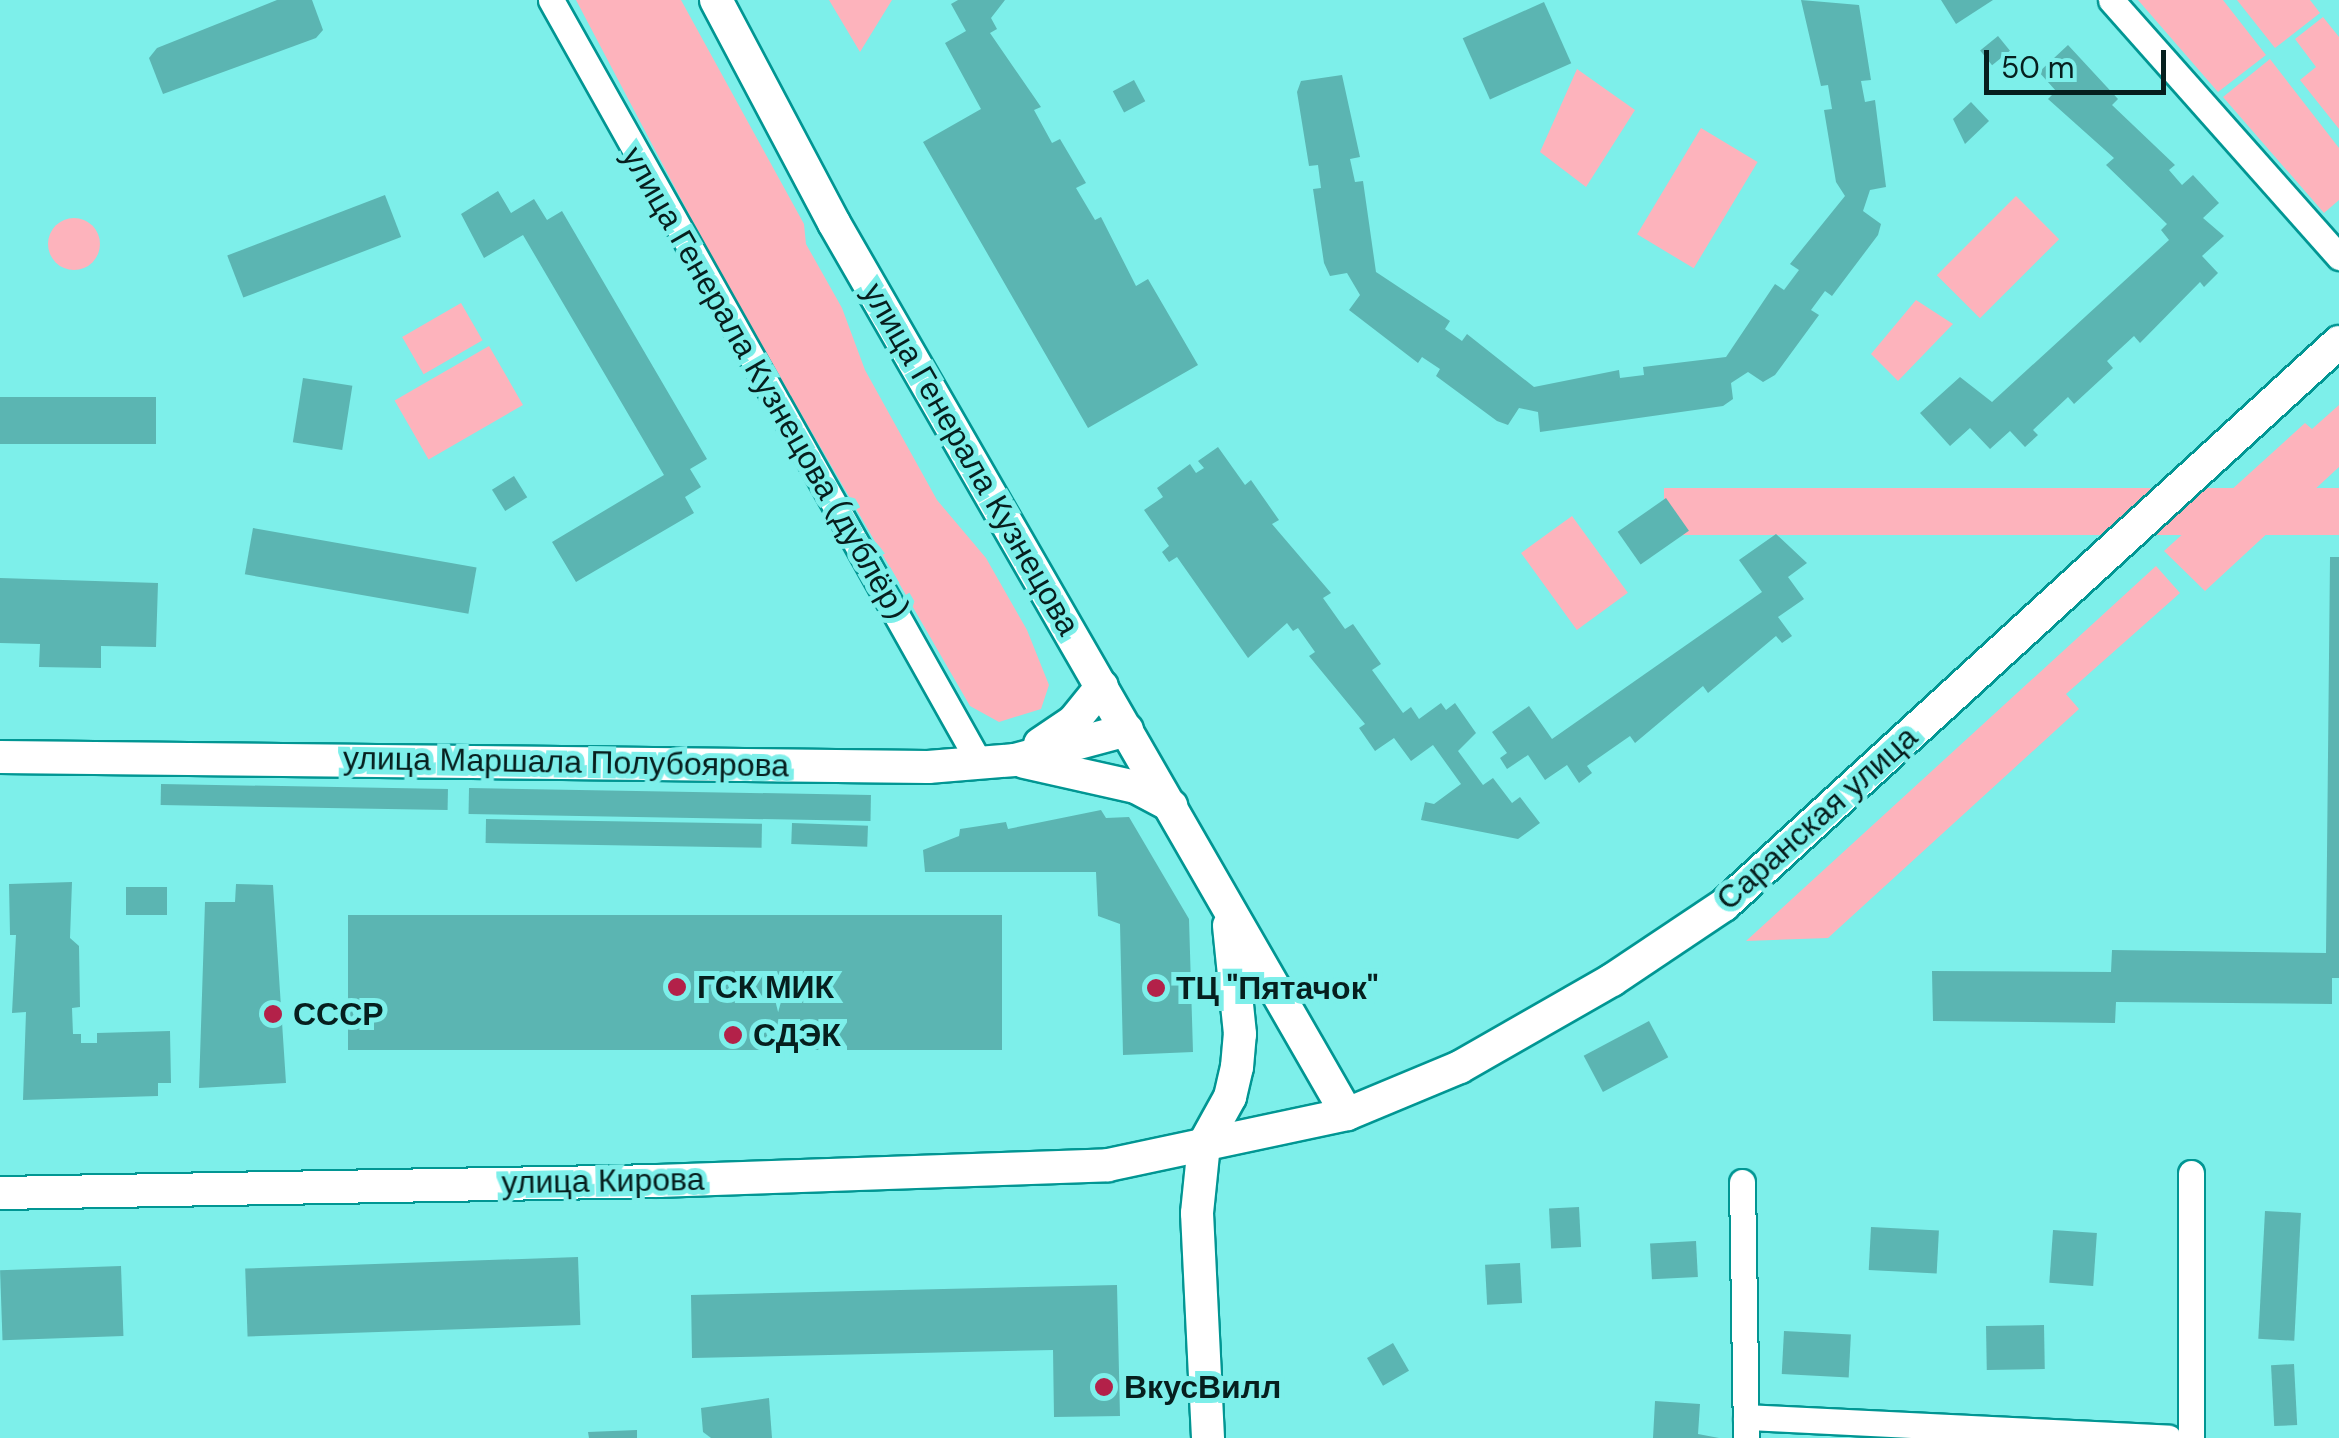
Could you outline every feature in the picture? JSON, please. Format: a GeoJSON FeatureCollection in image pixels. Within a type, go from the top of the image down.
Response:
{"type":"FeatureCollection","features":[{"type":"Feature","properties":{"kind":"main road","name":"улица Генерала Кузнецова"},"geometry":{"type":"LineString","coordinates":[[716,0],[834,223],[1171,806],[1228,916],[1347,1114]]}},
{"type":"Feature","properties":{"kind":"main road","name":"Саранская улица"},"geometry":{"type":"LineString","coordinates":[[1204,1144],[1347,1114],[1460,1066],[1612,980],[1724,905],[2339,342]]}},
{"type":"Feature","properties":{"kind":"main road"},"geometry":{"type":"LineString","coordinates":[[1015,760],[1073,722],[1102,686]]}},
{"type":"Feature","properties":{"kind":"main road","name":"улица Маршала Полубоярова"},"geometry":{"type":"LineString","coordinates":[[0,757],[980,764],[1015,760],[1127,730]]}},
{"type":"Feature","properties":{"kind":"main road"},"geometry":{"type":"LineString","coordinates":[[1015,760],[1120,782],[1171,806]]}},
{"type":"Feature","properties":{"kind":"main road","name":"улица Генерала Кузнецова"},"geometry":{"type":"LineString","coordinates":[[1204,1144],[1230,1097],[1240,1034],[1228,916]]}},
{"type":"Feature","properties":{"kind":"main road"},"geometry":{"type":"LineString","coordinates":[[1204,1144],[1198,1213],[1208,1438]]}},
{"type":"Feature","properties":{"kind":"main road","name":"улица Кирова"},"geometry":{"type":"LineString","coordinates":[[0,1193],[659,1182],[1108,1164],[1204,1144]]}},
{"type":"Feature","properties":{"kind":"street","name":"улица Генерала Кузнецова (дублёр)"},"geometry":{"type":"LineString","coordinates":[[551,0],[980,764]]}},
{"type":"Feature","properties":{"kind":"street"},"geometry":{"type":"LineString","coordinates":[[2112,0],[2339,257]]}},
{"type":"Feature","properties":{"kind":"street"},"geometry":{"type":"LineString","coordinates":[[2191,1173],[2191,1438]]}},
{"type":"Feature","properties":{"kind":"street"},"geometry":{"type":"LineString","coordinates":[[1742,1182],[1746,1428],[2168,1438]]}},
{"type":"Feature","properties":{"kind":"shaded area"},"geometry":{"type":"Polygon","coordinates":[[[576,0],[681,0],[804,224],[806,244],[842,308],[865,370],[937,500],[986,558],[1027,630],[1049,685],[1041,709],[999,722],[970,706],[721,275],[576,0]]]}},
{"type":"Feature","properties":{"kind":"shaded area"},"geometry":{"type":"Polygon","coordinates":[[[829,0],[892,0],[860,52],[829,0]]]}},
{"type":"Feature","properties":{"kind":"shaded area"},"geometry":{"type":"Polygon","coordinates":[[[2138,0],[2223,0],[2266,55],[2218,92],[2138,0]]]}},
{"type":"Feature","properties":{"kind":"shaded area"},"geometry":{"type":"Polygon","coordinates":[[[2237,0],[2310,0],[2320,13],[2275,48],[2237,0]]]}},
{"type":"Feature","properties":{"kind":"shaded area"},"geometry":{"type":"Polygon","coordinates":[[[2323,17],[2339,37],[2339,129],[2300,80],[2316,67],[2295,39],[2323,17]]]}},
{"type":"Feature","properties":{"kind":"shaded area"},"geometry":{"type":"Polygon","coordinates":[[[2270,59],[2339,148],[2339,200],[2324,213],[2223,97],[2270,59]]]}},
{"type":"Feature","properties":{"kind":"shaded area"},"geometry":{"type":"Polygon","coordinates":[[[1577,69],[1635,110],[1586,187],[1540,152],[1577,69]]]}},
{"type":"Feature","properties":{"kind":"shaded area"},"geometry":{"type":"Polygon","coordinates":[[[1701,128],[1758,162],[1694,268],[1637,234],[1701,128]]]}},
{"type":"Feature","properties":{"kind":"shaded area"},"geometry":{"type":"Polygon","coordinates":[[[2016,196],[2059,239],[1980,318],[1937,275],[2016,196]]]}},
{"type":"Feature","properties":{"kind":"shaded area"},"geometry":{"type":"Polygon","coordinates":[[[74,218],[92,226],[100,244],[92,262],[74,270],[56,262],[48,244],[56,226],[74,218]]]}},
{"type":"Feature","properties":{"kind":"shaded area"},"geometry":{"type":"Polygon","coordinates":[[[1916,300],[1953,324],[1898,381],[1871,354],[1916,300]]]}},
{"type":"Feature","properties":{"kind":"shaded area"},"geometry":{"type":"Polygon","coordinates":[[[461,303],[482,340],[424,374],[402,337],[461,303]]]}},
{"type":"Feature","properties":{"kind":"shaded area"},"geometry":{"type":"Polygon","coordinates":[[[489,346],[523,405],[429,459],[395,400],[489,346]]]}},
{"type":"Feature","properties":{"kind":"shaded area"},"geometry":{"type":"Polygon","coordinates":[[[2339,405],[2339,467],[2205,591],[2164,551],[2305,423],[2312,429],[2339,405]]]}},
{"type":"Feature","properties":{"kind":"shaded area"},"geometry":{"type":"Polygon","coordinates":[[[1664,488],[2339,488],[2339,535],[1664,535],[1664,488]]]}},
{"type":"Feature","properties":{"kind":"shaded area"},"geometry":{"type":"Polygon","coordinates":[[[1572,516],[1628,593],[1577,630],[1521,553],[1572,516]]]}},
{"type":"Feature","properties":{"kind":"shaded area"},"geometry":{"type":"Polygon","coordinates":[[[2156,566],[2180,593],[2066,694],[2079,709],[1828,938],[1746,941],[2156,566]]]}},
{"type":"Feature","properties":{"kind":"building"},"geometry":{"type":"Polygon","coordinates":[[[277,0],[312,0],[323,30],[316,38],[163,94],[149,58],[157,48],[277,0]]]}},
{"type":"Feature","properties":{"kind":"building"},"geometry":{"type":"Polygon","coordinates":[[[958,0],[1005,0],[991,18],[997,29],[990,33],[1041,107],[1034,110],[1052,143],[1060,139],[1086,183],[1076,188],[1095,220],[1101,217],[1136,286],[1148,279],[1198,365],[1088,428],[923,142],[981,109],[945,43],[966,31],[951,4],[958,0]]]}},
{"type":"Feature","properties":{"kind":"building"},"geometry":{"type":"Polygon","coordinates":[[[1801,0],[1859,5],[1871,80],[1861,81],[1865,102],[1875,100],[1886,187],[1870,190],[1863,211],[1881,224],[1878,235],[1832,296],[1825,291],[1811,310],[1819,315],[1775,375],[1763,382],[1748,372],[1731,383],[1733,399],[1723,406],[1540,432],[1538,412],[1519,408],[1508,425],[1497,421],[1436,376],[1440,369],[1422,357],[1418,363],[1349,310],[1360,295],[1347,273],[1330,276],[1324,263],[1313,189],[1321,188],[1318,165],[1309,166],[1297,92],[1301,81],[1342,75],[1360,157],[1350,159],[1355,182],[1363,181],[1376,272],[1450,321],[1445,329],[1462,341],[1467,334],[1534,387],[1619,370],[1620,378],[1644,375],[1643,367],[1726,357],[1775,284],[1784,290],[1799,270],[1790,264],[1845,196],[1836,182],[1824,110],[1832,109],[1828,85],[1821,86],[1801,0]]]}},
{"type":"Feature","properties":{"kind":"building"},"geometry":{"type":"Polygon","coordinates":[[[1941,0],[1993,0],[1956,24],[1941,0]]]}},
{"type":"Feature","properties":{"kind":"building"},"geometry":{"type":"Polygon","coordinates":[[[1544,2],[1571,63],[1490,99],[1463,38],[1544,2]]]}},
{"type":"Feature","properties":{"kind":"building"},"geometry":{"type":"Polygon","coordinates":[[[1998,36],[2010,51],[1992,65],[1980,50],[1998,36]]]}},
{"type":"Feature","properties":{"kind":"building"},"geometry":{"type":"Polygon","coordinates":[[[2068,45],[2118,99],[2112,105],[2175,165],[2169,170],[2182,185],[2193,175],[2219,203],[2203,218],[2224,236],[2202,256],[2218,273],[2204,287],[2200,282],[2140,343],[2134,336],[2107,361],[2113,368],[2074,404],[2068,397],[2033,430],[2038,435],[2025,447],[2010,431],[1990,449],[1970,428],[1950,446],[1920,413],[1960,377],[1992,402],[2169,240],[2161,230],[2167,224],[2106,165],[2114,158],[2048,99],[2056,91],[2039,72],[2068,45]]]}},
{"type":"Feature","properties":{"kind":"building"},"geometry":{"type":"Polygon","coordinates":[[[1134,80],[1145,101],[1124,112],[1113,91],[1134,80]]]}},
{"type":"Feature","properties":{"kind":"building"},"geometry":{"type":"Polygon","coordinates":[[[1971,102],[1989,121],[1965,144],[1953,119],[1971,102]]]}},
{"type":"Feature","properties":{"kind":"building"},"geometry":{"type":"Polygon","coordinates":[[[498,191],[511,213],[534,199],[547,220],[562,211],[707,459],[690,469],[701,487],[685,497],[694,513],[576,582],[552,542],[664,475],[523,235],[484,258],[461,214],[498,191]]]}},
{"type":"Feature","properties":{"kind":"building"},"geometry":{"type":"Polygon","coordinates":[[[385,195],[401,237],[243,298],[227,256],[385,195]]]}},
{"type":"Feature","properties":{"kind":"building"},"geometry":{"type":"Polygon","coordinates":[[[303,378],[352,386],[342,450],[293,442],[303,378]]]}},
{"type":"Feature","properties":{"kind":"building"},"geometry":{"type":"Polygon","coordinates":[[[0,397],[156,397],[156,444],[0,444],[0,397]]]}},
{"type":"Feature","properties":{"kind":"building"},"geometry":{"type":"Polygon","coordinates":[[[1218,447],[1245,485],[1251,480],[1279,520],[1272,524],[1331,593],[1323,598],[1345,629],[1353,624],[1381,664],[1372,670],[1403,713],[1411,707],[1419,719],[1441,703],[1446,710],[1455,703],[1476,733],[1458,751],[1483,785],[1493,778],[1512,803],[1520,797],[1540,823],[1518,839],[1421,820],[1425,802],[1434,804],[1461,784],[1433,745],[1411,761],[1394,738],[1375,751],[1359,728],[1365,724],[1309,656],[1315,652],[1298,628],[1293,631],[1287,623],[1248,658],[1177,557],[1169,562],[1162,552],[1169,546],[1144,510],[1163,497],[1157,488],[1190,464],[1196,473],[1204,468],[1198,461],[1218,447]]]}},
{"type":"Feature","properties":{"kind":"building"},"geometry":{"type":"Polygon","coordinates":[[[514,476],[527,497],[505,511],[492,490],[514,476]]]}},
{"type":"Feature","properties":{"kind":"building"},"geometry":{"type":"Polygon","coordinates":[[[1666,498],[1689,531],[1641,565],[1618,532],[1666,498]]]}},
{"type":"Feature","properties":{"kind":"building"},"geometry":{"type":"Polygon","coordinates":[[[253,528],[477,567],[468,614],[245,574],[253,528]]]}},
{"type":"Feature","properties":{"kind":"building"},"geometry":{"type":"Polygon","coordinates":[[[1776,534],[1807,563],[1788,577],[1804,599],[1778,617],[1792,636],[1782,643],[1776,636],[1708,693],[1703,686],[1635,743],[1630,736],[1587,766],[1592,773],[1579,783],[1567,765],[1545,780],[1528,755],[1507,769],[1500,758],[1507,753],[1492,732],[1529,706],[1552,739],[1762,592],[1739,560],[1776,534]]]}},
{"type":"Feature","properties":{"kind":"building"},"geometry":{"type":"Polygon","coordinates":[[[2330,557],[2339,557],[2339,978],[2332,978],[2332,1004],[2116,1002],[2115,1023],[1933,1021],[1932,971],[2111,972],[2112,950],[2326,953],[2330,557]]]}},
{"type":"Feature","properties":{"kind":"building"},"geometry":{"type":"Polygon","coordinates":[[[0,578],[158,583],[156,647],[101,646],[101,668],[39,667],[40,644],[0,643],[0,578]]]}},
{"type":"Feature","properties":{"kind":"building"},"geometry":{"type":"Polygon","coordinates":[[[161,784],[448,789],[448,810],[161,805],[161,784]]]}},
{"type":"Feature","properties":{"kind":"building"},"geometry":{"type":"Polygon","coordinates":[[[469,788],[871,795],[870,821],[469,814],[469,788]]]}},
{"type":"Feature","properties":{"kind":"building","name":"ТЦ \"Пятачок\""},"geometry":{"type":"Polygon","coordinates":[[[1101,810],[1106,818],[1129,817],[1189,919],[1193,1052],[1123,1055],[1120,924],[1098,916],[1096,872],[925,872],[923,850],[959,836],[960,829],[1006,822],[1008,829],[1101,810]]]}},
{"type":"Feature","properties":{"kind":"building"},"geometry":{"type":"Polygon","coordinates":[[[486,819],[762,824],[762,848],[486,843],[486,819]]]}},
{"type":"Feature","properties":{"kind":"building"},"geometry":{"type":"Polygon","coordinates":[[[792,823],[868,826],[867,847],[791,844],[792,823]]]}},
{"type":"Feature","properties":{"kind":"building"},"geometry":{"type":"Polygon","coordinates":[[[72,882],[70,938],[79,946],[80,1007],[72,1008],[73,1034],[81,1034],[81,1043],[97,1043],[97,1033],[170,1031],[171,1083],[158,1083],[158,1096],[23,1100],[26,1012],[12,1013],[16,935],[10,935],[9,884],[72,882]]]}},
{"type":"Feature","properties":{"kind":"building"},"geometry":{"type":"Polygon","coordinates":[[[236,884],[273,885],[286,1083],[199,1088],[205,902],[235,902],[236,884]]]}},
{"type":"Feature","properties":{"kind":"building"},"geometry":{"type":"Polygon","coordinates":[[[126,887],[167,887],[167,915],[126,915],[126,887]]]}},
{"type":"Feature","properties":{"kind":"building","name":"ГСК МИК"},"geometry":{"type":"Polygon","coordinates":[[[348,915],[1002,915],[1002,1050],[348,1050],[348,915]]]}},
{"type":"Feature","properties":{"kind":"building"},"geometry":{"type":"Polygon","coordinates":[[[1649,1021],[1668,1057],[1603,1092],[1584,1056],[1649,1021]]]}},
{"type":"Feature","properties":{"kind":"building"},"geometry":{"type":"Polygon","coordinates":[[[1579,1207],[1581,1247],[1551,1249],[1549,1209],[1579,1207]]]}},
{"type":"Feature","properties":{"kind":"building"},"geometry":{"type":"Polygon","coordinates":[[[2265,1211],[2301,1213],[2294,1341],[2258,1339],[2265,1211]]]}},
{"type":"Feature","properties":{"kind":"building"},"geometry":{"type":"Polygon","coordinates":[[[1871,1227],[1939,1231],[1937,1273],[1869,1270],[1871,1227]]]}},
{"type":"Feature","properties":{"kind":"building"},"geometry":{"type":"Polygon","coordinates":[[[2053,1230],[2097,1233],[2093,1286],[2049,1283],[2053,1230]]]}},
{"type":"Feature","properties":{"kind":"building"},"geometry":{"type":"Polygon","coordinates":[[[1696,1241],[1698,1277],[1652,1279],[1650,1243],[1696,1241]]]}},
{"type":"Feature","properties":{"kind":"building"},"geometry":{"type":"Polygon","coordinates":[[[578,1257],[580,1325],[248,1337],[245,1269],[578,1257]]]}},
{"type":"Feature","properties":{"kind":"building"},"geometry":{"type":"Polygon","coordinates":[[[1520,1263],[1522,1303],[1487,1305],[1485,1265],[1520,1263]]]}},
{"type":"Feature","properties":{"kind":"building"},"geometry":{"type":"Polygon","coordinates":[[[121,1266],[123,1336],[3,1340],[0,1270],[121,1266]]]}},
{"type":"Feature","properties":{"kind":"building"},"geometry":{"type":"Polygon","coordinates":[[[1117,1285],[1120,1416],[1054,1417],[1053,1350],[692,1358],[691,1295],[1117,1285]]]}},
{"type":"Feature","properties":{"kind":"building"},"geometry":{"type":"Polygon","coordinates":[[[2044,1325],[2045,1369],[1987,1370],[1986,1326],[2044,1325]]]}},
{"type":"Feature","properties":{"kind":"building"},"geometry":{"type":"Polygon","coordinates":[[[1784,1331],[1851,1335],[1849,1377],[1782,1374],[1784,1331]]]}},
{"type":"Feature","properties":{"kind":"building"},"geometry":{"type":"Polygon","coordinates":[[[1393,1343],[1409,1371],[1383,1386],[1367,1358],[1393,1343]]]}},
{"type":"Feature","properties":{"kind":"building"},"geometry":{"type":"Polygon","coordinates":[[[2294,1364],[2297,1425],[2274,1426],[2271,1365],[2294,1364]]]}},
{"type":"Feature","properties":{"kind":"building"},"geometry":{"type":"Polygon","coordinates":[[[769,1398],[772,1438],[711,1438],[703,1432],[701,1408],[769,1398]]]}},
{"type":"Feature","properties":{"kind":"building"},"geometry":{"type":"Polygon","coordinates":[[[1655,1401],[1700,1404],[1698,1434],[1719,1438],[1653,1438],[1655,1401]]]}},
{"type":"Feature","properties":{"kind":"building"},"geometry":{"type":"Polygon","coordinates":[[[637,1430],[637,1438],[589,1438],[588,1432],[637,1430]]]}},
{"type":"Feature","properties":{"kind":"place","name":"ГСК МИК"},"geometry":{"type":"Point","coordinates":[677,987]}},
{"type":"Feature","properties":{"kind":"place","name":"ТЦ \"Пятачок\""},"geometry":{"type":"Point","coordinates":[1156,988]}},
{"type":"Feature","properties":{"kind":"place","name":"СССР"},"geometry":{"type":"Point","coordinates":[273,1014]}},
{"type":"Feature","properties":{"kind":"place","name":"СДЭК"},"geometry":{"type":"Point","coordinates":[733,1035]}},
{"type":"Feature","properties":{"kind":"place","name":"ВкусВилл"},"geometry":{"type":"Point","coordinates":[1104,1387]}}]}
